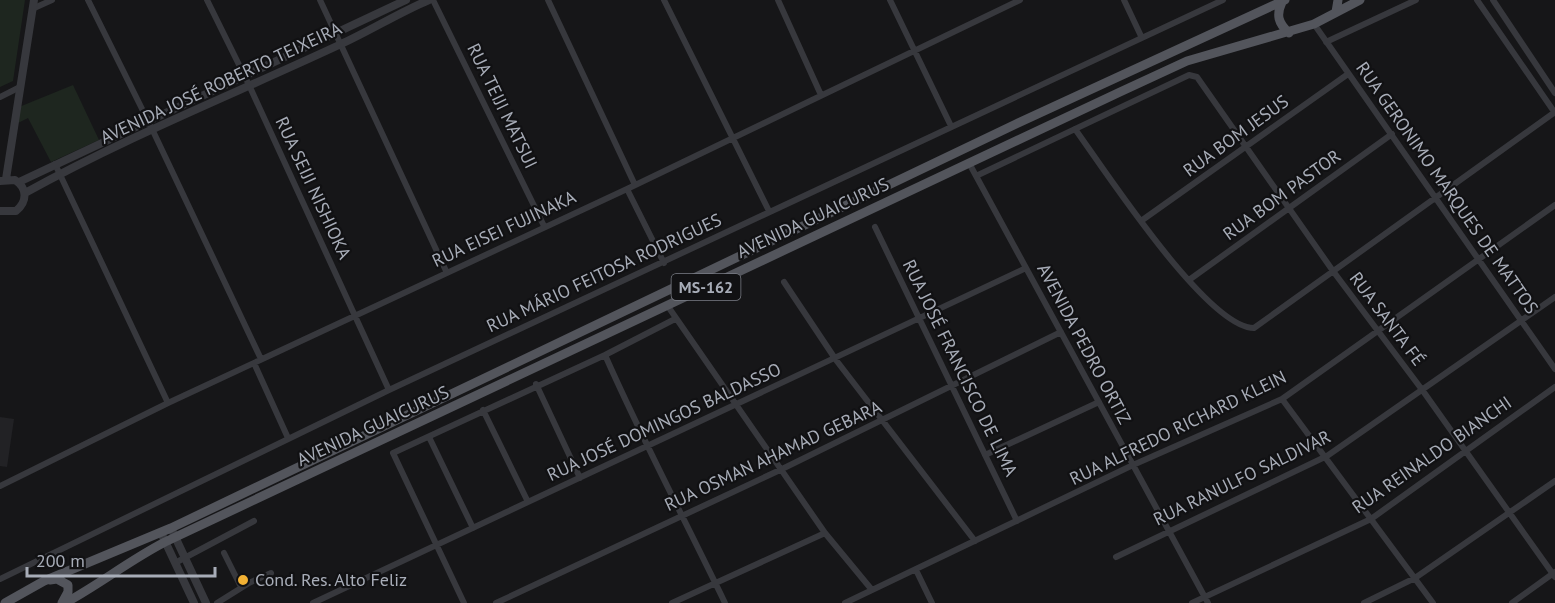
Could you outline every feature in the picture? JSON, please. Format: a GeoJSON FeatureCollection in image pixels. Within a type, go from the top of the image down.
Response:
{"type":"FeatureCollection","features":[{"type":"Feature","properties":{"kind":"main road"},"geometry":{"type":"LineString","coordinates":[[1336,12],[1338,0]]}},
{"type":"Feature","properties":{"kind":"main road","name":"AVENIDA GUAICURUS"},"geometry":{"type":"LineString","coordinates":[[63,603],[90,589],[132,559],[175,537],[1187,61],[1289,33],[1314,24],[1360,0]]}},
{"type":"Feature","properties":{"kind":"main road"},"geometry":{"type":"LineString","coordinates":[[1284,1],[1278,12],[1279,22],[1289,33]]}},
{"type":"Feature","properties":{"kind":"main road","name":"AVENIDA GUAICURUS"},"geometry":{"type":"LineString","coordinates":[[8,601],[44,581],[171,528],[1005,129],[1284,1]]}},
{"type":"Feature","properties":{"kind":"main road"},"geometry":{"type":"LineString","coordinates":[[44,581],[57,579],[68,585],[68,592],[63,603]]}},
{"type":"Feature","properties":{"kind":"main road"},"geometry":{"type":"LineString","coordinates":[[0,595],[8,601]]}},
{"type":"Feature","properties":{"kind":"street"},"geometry":{"type":"LineString","coordinates":[[25,194],[19,182],[3,180],[34,0]]}},
{"type":"Feature","properties":{"kind":"street"},"geometry":{"type":"LineString","coordinates":[[33,9],[52,0]]}},
{"type":"Feature","properties":{"kind":"street"},"geometry":{"type":"LineString","coordinates":[[88,0],[153,131],[257,361],[288,438]]}},
{"type":"Feature","properties":{"kind":"street","name":"RUA SEIJI NISHIOKA"},"geometry":{"type":"LineString","coordinates":[[207,0],[249,85],[388,390]]}},
{"type":"Feature","properties":{"kind":"street"},"geometry":{"type":"LineString","coordinates":[[320,0],[447,273]]}},
{"type":"Feature","properties":{"kind":"street","name":"AVENIDA JOSÉ ROBERTO TEIXEIRA"},"geometry":{"type":"LineString","coordinates":[[19,182],[244,75],[336,35],[406,0]]}},
{"type":"Feature","properties":{"kind":"street","name":"AVENIDA JOSÉ ROBERTO TEIXEIRA"},"geometry":{"type":"LineString","coordinates":[[0,214],[16,211],[23,203],[25,194],[60,175],[249,85],[340,45],[431,0]]}},
{"type":"Feature","properties":{"kind":"street","name":"RUA TEIJI MATSUI"},"geometry":{"type":"LineString","coordinates":[[431,0],[544,226]]}},
{"type":"Feature","properties":{"kind":"street"},"geometry":{"type":"LineString","coordinates":[[548,0],[636,185]]}},
{"type":"Feature","properties":{"kind":"street"},"geometry":{"type":"LineString","coordinates":[[664,0],[770,211]]}},
{"type":"Feature","properties":{"kind":"street"},"geometry":{"type":"LineString","coordinates":[[778,0],[821,95]]}},
{"type":"Feature","properties":{"kind":"street"},"geometry":{"type":"LineString","coordinates":[[890,0],[951,126]]}},
{"type":"Feature","properties":{"kind":"street","name":"RUA EISEI FUJINAKA"},"geometry":{"type":"LineString","coordinates":[[0,486],[168,403],[636,185],[1008,2],[1020,0]]}},
{"type":"Feature","properties":{"kind":"street"},"geometry":{"type":"LineString","coordinates":[[1124,0],[1142,36]]}},
{"type":"Feature","properties":{"kind":"street","name":"RUA MÁRIO FEITOSA RODRIGUES"},"geometry":{"type":"LineString","coordinates":[[0,579],[388,390],[664,263],[770,211],[1222,0]]}},
{"type":"Feature","properties":{"kind":"street"},"geometry":{"type":"LineString","coordinates":[[1326,42],[1416,0]]}},
{"type":"Feature","properties":{"kind":"street"},"geometry":{"type":"LineString","coordinates":[[976,176],[1075,129],[1141,221],[1189,280],[1238,325],[1254,328],[1555,113],[1476,0]]}},
{"type":"Feature","properties":{"kind":"street"},"geometry":{"type":"LineString","coordinates":[[1493,0],[1555,93]]}},
{"type":"Feature","properties":{"kind":"street","name":"RUA GERONIMO MARQUES DE MATTOS"},"geometry":{"type":"LineString","coordinates":[[1314,24],[1555,369]]}},
{"type":"Feature","properties":{"kind":"street","name":"RUA BOM JESUS"},"geometry":{"type":"LineString","coordinates":[[1141,221],[1348,74]]}},
{"type":"Feature","properties":{"kind":"street","name":"RUA SANTA FÉ"},"geometry":{"type":"LineString","coordinates":[[1075,129],[1189,75],[1197,77],[1333,271],[1423,391],[1554,575]]}},
{"type":"Feature","properties":{"kind":"street"},"geometry":{"type":"LineString","coordinates":[[0,97],[20,87]]}},
{"type":"Feature","properties":{"kind":"street","name":"RUA BOM PASTOR"},"geometry":{"type":"LineString","coordinates":[[1189,280],[1392,134]]}},
{"type":"Feature","properties":{"kind":"street","name":"AVENIDA PEDRO ORTIZ"},"geometry":{"type":"LineString","coordinates":[[969,163],[1206,600]]}},
{"type":"Feature","properties":{"kind":"street"},"geometry":{"type":"LineString","coordinates":[[55,164],[168,403]]}},
{"type":"Feature","properties":{"kind":"street"},"geometry":{"type":"LineString","coordinates":[[627,189],[664,263]]}},
{"type":"Feature","properties":{"kind":"street","name":"RUA ALFREDO RICHARD KLEIN"},"geometry":{"type":"LineString","coordinates":[[845,603],[1133,465],[1282,399],[1555,205]]}},
{"type":"Feature","properties":{"kind":"street","name":"RUA JOSÉ FRANCISCO DE LIMA"},"geometry":{"type":"LineString","coordinates":[[875,228],[1017,521]]}},
{"type":"Feature","properties":{"kind":"street","name":"RUA JOSÉ DOMINGOS BALDASSO"},"geometry":{"type":"LineString","coordinates":[[313,603],[836,360],[1026,268]]}},
{"type":"Feature","properties":{"kind":"street"},"geometry":{"type":"LineString","coordinates":[[784,282],[836,360],[975,541]]}},
{"type":"Feature","properties":{"kind":"street","name":"RUA RANULFO SALDIVAR"},"geometry":{"type":"LineString","coordinates":[[1116,557],[1168,530],[1327,456],[1555,297]]}},
{"type":"Feature","properties":{"kind":"street"},"geometry":{"type":"LineString","coordinates":[[667,305],[825,533],[872,590]]}},
{"type":"Feature","properties":{"kind":"street"},"geometry":{"type":"LineString","coordinates":[[464,603],[393,453],[536,384],[605,355],[675,319]]}},
{"type":"Feature","properties":{"kind":"street","name":"RUA OSMAN AHAMAD GEBARA"},"geometry":{"type":"LineString","coordinates":[[496,603],[780,470],[1061,332]]}},
{"type":"Feature","properties":{"kind":"street"},"geometry":{"type":"LineString","coordinates":[[605,355],[646,447],[683,515],[724,603]]}},
{"type":"Feature","properties":{"kind":"street"},"geometry":{"type":"LineString","coordinates":[[536,384],[580,478]]}},
{"type":"Feature","properties":{"kind":"street","name":"RUA REINALDO BIANCHI"},"geometry":{"type":"LineString","coordinates":[[1192,603],[1206,600],[1371,519],[1555,387]]}},
{"type":"Feature","properties":{"kind":"street"},"geometry":{"type":"LineString","coordinates":[[1282,399],[1327,456],[1433,603]]}},
{"type":"Feature","properties":{"kind":"street"},"geometry":{"type":"LineString","coordinates":[[985,455],[1099,402]]}},
{"type":"Feature","properties":{"kind":"street"},"geometry":{"type":"LineString","coordinates":[[483,410],[528,502]]}},
{"type":"Feature","properties":{"kind":"street"},"geometry":{"type":"LineString","coordinates":[[429,436],[473,528]]}},
{"type":"Feature","properties":{"kind":"street"},"geometry":{"type":"LineString","coordinates":[[1364,603],[1415,578],[1555,480]]}},
{"type":"Feature","properties":{"kind":"street"},"geometry":{"type":"LineString","coordinates":[[175,563],[254,521]]}},
{"type":"Feature","properties":{"kind":"street"},"geometry":{"type":"LineString","coordinates":[[171,528],[206,603]]}},
{"type":"Feature","properties":{"kind":"street"},"geometry":{"type":"LineString","coordinates":[[161,532],[194,603]]}},
{"type":"Feature","properties":{"kind":"street"},"geometry":{"type":"LineString","coordinates":[[672,603],[825,533]]}},
{"type":"Feature","properties":{"kind":"street"},"geometry":{"type":"LineString","coordinates":[[224,553],[241,587]]}},
{"type":"Feature","properties":{"kind":"street"},"geometry":{"type":"LineString","coordinates":[[916,570],[932,603]]}},
{"type":"Feature","properties":{"kind":"street"},"geometry":{"type":"LineString","coordinates":[[217,603],[241,587],[271,573]]}},
{"type":"Feature","properties":{"kind":"street"},"geometry":{"type":"LineString","coordinates":[[1512,603],[1554,575]]}},
{"type":"Feature","properties":{"kind":"shaded area"},"geometry":{"type":"Polygon","coordinates":[[[0,0],[25,0],[13,81],[0,87],[0,0]]]}},
{"type":"Feature","properties":{"kind":"shaded area"},"geometry":{"type":"Polygon","coordinates":[[[73,85],[99,140],[51,162],[28,118],[16,124],[19,107],[73,85]]]}},
{"type":"Feature","properties":{"kind":"shaded area"},"geometry":{"type":"Polygon","coordinates":[[[0,417],[14,419],[7,467],[0,466],[0,417]]]}},
{"type":"Feature","properties":{"kind":"place","name":"Cond. Res. Alto Feliz"},"geometry":{"type":"Point","coordinates":[243,580]}}]}
